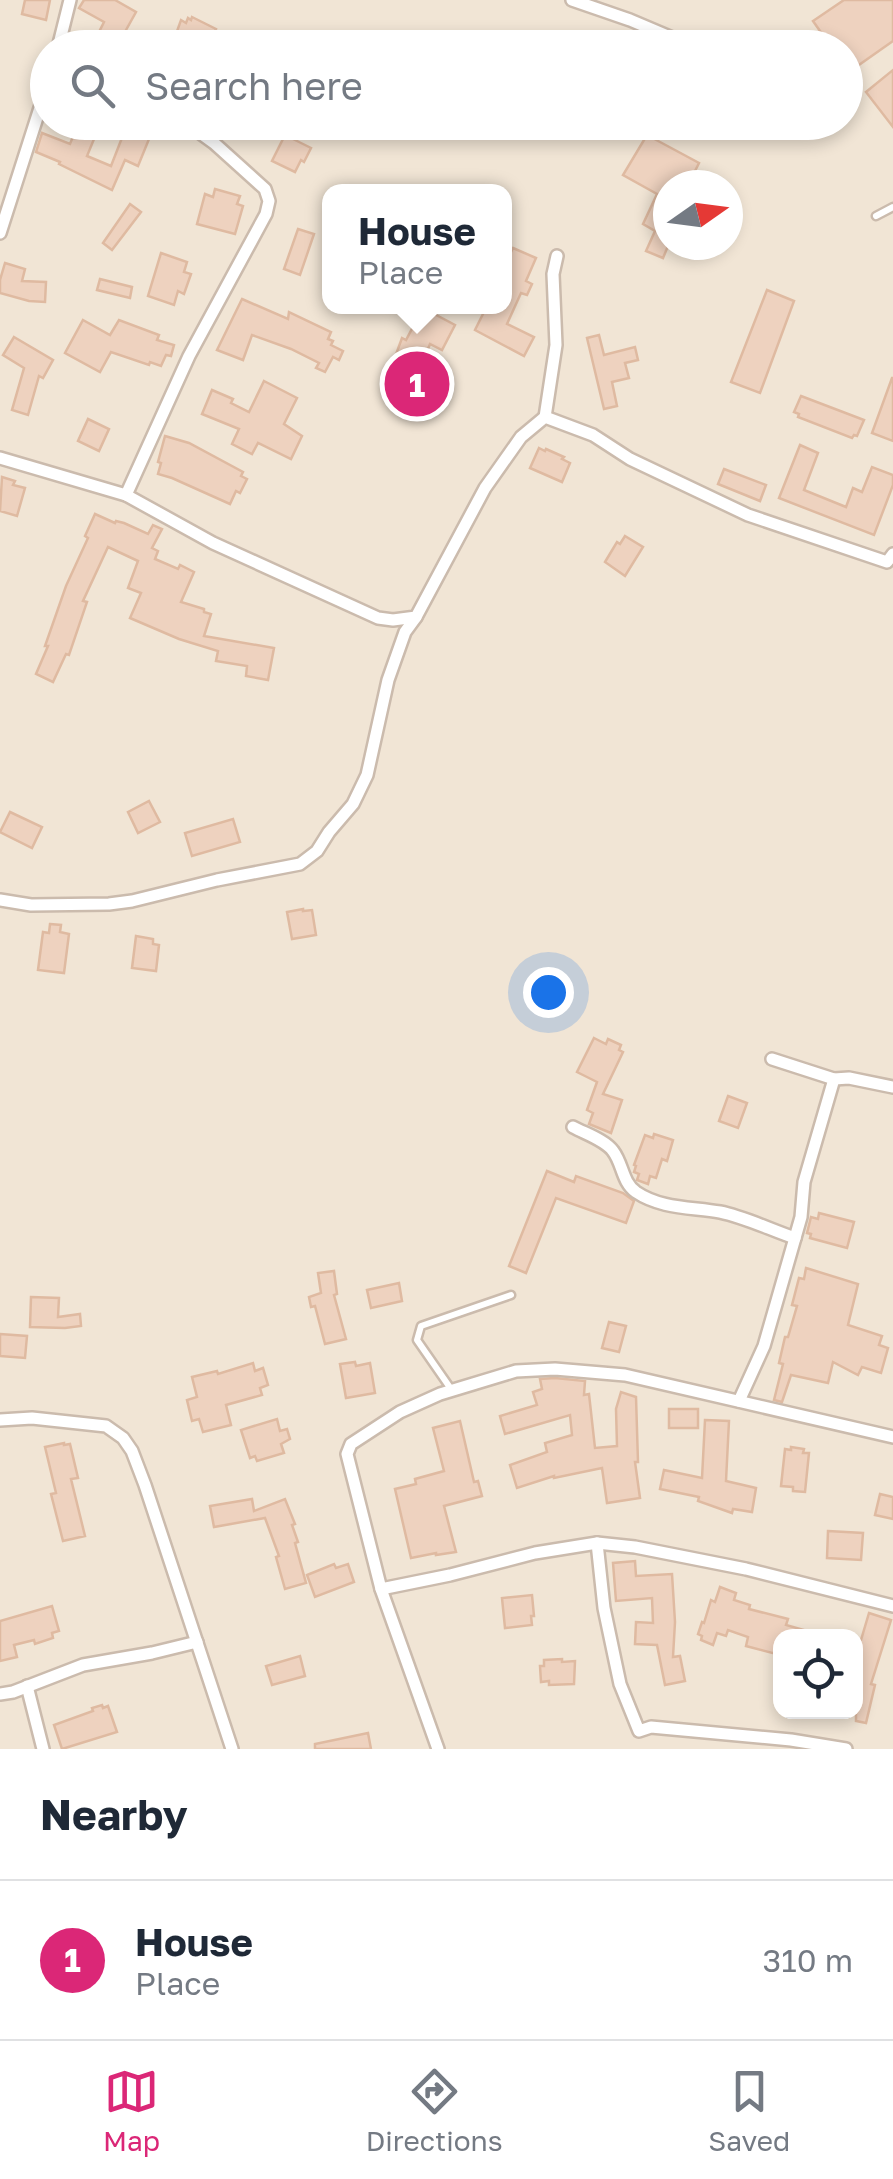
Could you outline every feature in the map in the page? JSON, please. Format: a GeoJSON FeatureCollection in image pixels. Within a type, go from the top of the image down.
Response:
{"type":"FeatureCollection","features":[{"type":"Feature","properties":{"kind":"street"},"geometry":{"type":"LineString","coordinates":[[62,30],[70,0]]}},
{"type":"Feature","properties":{"kind":"street"},"geometry":{"type":"LineString","coordinates":[[572,0],[653,30]]}},
{"type":"Feature","properties":{"kind":"street"},"geometry":{"type":"LineString","coordinates":[[0,233],[30,139]]}},
{"type":"Feature","properties":{"kind":"street"},"geometry":{"type":"LineString","coordinates":[[126,495],[188,356],[266,214],[265,189],[210,140]]}},
{"type":"Feature","properties":{"kind":"street"},"geometry":{"type":"LineString","coordinates":[[0,900],[31,904],[132,901],[300,864],[317,850],[353,804],[367,775],[388,680],[405,632],[485,488],[521,437],[545,417],[556,345],[553,274],[557,256]]}},
{"type":"Feature","properties":{"kind":"street"},"geometry":{"type":"LineString","coordinates":[[545,417],[593,435],[630,459],[748,515],[891,560]]}},
{"type":"Feature","properties":{"kind":"street"},"geometry":{"type":"LineString","coordinates":[[0,458],[126,495],[214,543],[378,618],[416,617]]}},
{"type":"Feature","properties":{"kind":"street"},"geometry":{"type":"LineString","coordinates":[[772,1059],[834,1080],[849,1078],[893,1087]]}},
{"type":"Feature","properties":{"kind":"street"},"geometry":{"type":"LineString","coordinates":[[739,1401],[764,1346],[801,1217],[804,1182],[834,1080]]}},
{"type":"Feature","properties":{"kind":"street"},"geometry":{"type":"LineString","coordinates":[[573,1127],[610,1146],[632,1190],[642,1195],[670,1206],[724,1213],[795,1238]]}},
{"type":"Feature","properties":{"kind":"street"},"geometry":{"type":"LineString","coordinates":[[438,1749],[381,1589],[347,1454],[351,1444],[400,1412],[452,1390],[516,1371],[555,1369],[624,1376],[893,1437]]}},
{"type":"Feature","properties":{"kind":"street"},"geometry":{"type":"LineString","coordinates":[[0,1420],[32,1418],[106,1426],[132,1450],[232,1749]]}},
{"type":"Feature","properties":{"kind":"street"},"geometry":{"type":"LineString","coordinates":[[381,1589],[535,1553],[597,1543],[746,1570],[893,1606]]}},
{"type":"Feature","properties":{"kind":"street"},"geometry":{"type":"LineString","coordinates":[[597,1543],[604,1608],[620,1684],[640,1732],[651,1728],[792,1740],[846,1749]]}},
{"type":"Feature","properties":{"kind":"street"},"geometry":{"type":"LineString","coordinates":[[0,1694],[83,1666],[197,1642]]}},
{"type":"Feature","properties":{"kind":"street"},"geometry":{"type":"LineString","coordinates":[[26,1686],[43,1749]]}},
{"type":"Feature","properties":{"kind":"lane"},"geometry":{"type":"LineString","coordinates":[[876,216],[893,207]]}},
{"type":"Feature","properties":{"kind":"lane"},"geometry":{"type":"LineString","coordinates":[[452,1390],[417,1340],[421,1326],[511,1295]]}},
{"type":"Feature","properties":{"kind":"shaded area"},"geometry":{"type":"Polygon","coordinates":[[[0,0],[893,0],[893,1749],[0,1749],[0,0]]]}},
{"type":"Feature","properties":{"kind":"building"},"geometry":{"type":"Polygon","coordinates":[[[25,0],[50,0],[46,20],[22,14],[25,0]]]}},
{"type":"Feature","properties":{"kind":"building"},"geometry":{"type":"Polygon","coordinates":[[[84,0],[115,0],[136,12],[126,30],[100,30],[104,22],[79,8],[84,0]]]}},
{"type":"Feature","properties":{"kind":"building"},"geometry":{"type":"Polygon","coordinates":[[[844,0],[893,0],[893,41],[863,62],[863,30],[819,30],[813,21],[844,0]]]}},
{"type":"Feature","properties":{"kind":"building"},"geometry":{"type":"Polygon","coordinates":[[[192,17],[216,29],[177,30],[181,20],[192,17]]]}},
{"type":"Feature","properties":{"kind":"building"},"geometry":{"type":"Polygon","coordinates":[[[893,70],[893,127],[866,92],[893,70]]]}},
{"type":"Feature","properties":{"kind":"building"},"geometry":{"type":"Polygon","coordinates":[[[40,140],[70,144],[72,140],[94,140],[87,156],[111,166],[121,140],[149,140],[138,166],[125,160],[112,190],[36,152],[40,140]]]}},
{"type":"Feature","properties":{"kind":"building"},"geometry":{"type":"Polygon","coordinates":[[[282,140],[295,140],[311,148],[295,172],[272,161],[282,140]]]}},
{"type":"Feature","properties":{"kind":"building"},"geometry":{"type":"Polygon","coordinates":[[[644,140],[656,140],[699,163],[696,170],[653,170],[653,192],[623,175],[644,140]]]}},
{"type":"Feature","properties":{"kind":"building"},"geometry":{"type":"Polygon","coordinates":[[[215,189],[240,196],[237,204],[243,206],[235,234],[197,224],[205,194],[213,197],[215,189]]]}},
{"type":"Feature","properties":{"kind":"building"},"geometry":{"type":"Polygon","coordinates":[[[653,203],[653,230],[643,224],[653,203]]]}},
{"type":"Feature","properties":{"kind":"building"},"geometry":{"type":"Polygon","coordinates":[[[130,204],[141,212],[112,250],[103,243],[130,204]]]}},
{"type":"Feature","properties":{"kind":"building"},"geometry":{"type":"Polygon","coordinates":[[[298,229],[314,234],[300,275],[284,269],[298,229]]]}},
{"type":"Feature","properties":{"kind":"building"},"geometry":{"type":"Polygon","coordinates":[[[653,235],[653,254],[646,251],[653,235]]]}},
{"type":"Feature","properties":{"kind":"building"},"geometry":{"type":"Polygon","coordinates":[[[512,250],[536,258],[526,281],[532,284],[527,295],[521,293],[512,313],[512,250]]]}},
{"type":"Feature","properties":{"kind":"building"},"geometry":{"type":"Polygon","coordinates":[[[161,253],[187,262],[184,272],[191,274],[184,294],[178,291],[174,305],[148,296],[161,253]]]}},
{"type":"Feature","properties":{"kind":"building"},"geometry":{"type":"Polygon","coordinates":[[[5,263],[25,269],[22,281],[46,282],[45,302],[0,293],[5,263]]]}},
{"type":"Feature","properties":{"kind":"building"},"geometry":{"type":"Polygon","coordinates":[[[100,279],[132,287],[130,298],[97,290],[100,279]]]}},
{"type":"Feature","properties":{"kind":"building"},"geometry":{"type":"Polygon","coordinates":[[[767,290],[794,301],[760,393],[731,382],[767,290]]]}},
{"type":"Feature","properties":{"kind":"building"},"geometry":{"type":"Polygon","coordinates":[[[242,299],[288,319],[289,312],[331,332],[331,345],[343,351],[339,360],[333,357],[325,372],[316,368],[319,363],[252,335],[243,360],[217,350],[242,299]]]}},
{"type":"Feature","properties":{"kind":"building"},"geometry":{"type":"Polygon","coordinates":[[[420,314],[434,314],[455,325],[442,350],[430,344],[419,371],[434,378],[423,402],[399,390],[412,364],[395,357],[402,338],[406,340],[420,314]]]}},
{"type":"Feature","properties":{"kind":"building"},"geometry":{"type":"Polygon","coordinates":[[[483,314],[512,314],[507,324],[534,337],[524,356],[475,330],[483,314]]]}},
{"type":"Feature","properties":{"kind":"building"},"geometry":{"type":"Polygon","coordinates":[[[83,320],[110,335],[119,320],[159,335],[157,340],[174,345],[171,356],[166,355],[161,366],[111,352],[100,372],[65,353],[83,320]]]}},
{"type":"Feature","properties":{"kind":"building"},"geometry":{"type":"Polygon","coordinates":[[[599,335],[604,355],[635,347],[638,360],[625,363],[629,378],[612,382],[617,406],[604,409],[587,338],[599,335]]]}},
{"type":"Feature","properties":{"kind":"building"},"geometry":{"type":"Polygon","coordinates":[[[14,337],[53,360],[43,378],[39,376],[28,415],[12,410],[24,368],[3,355],[14,337]]]}},
{"type":"Feature","properties":{"kind":"building"},"geometry":{"type":"Polygon","coordinates":[[[893,378],[893,441],[872,433],[893,378]]]}},
{"type":"Feature","properties":{"kind":"building"},"geometry":{"type":"Polygon","coordinates":[[[264,381],[297,398],[284,424],[302,436],[291,459],[258,443],[252,454],[232,444],[239,429],[202,414],[212,390],[249,412],[264,381]]]}},
{"type":"Feature","properties":{"kind":"building"},"geometry":{"type":"Polygon","coordinates":[[[801,396],[864,420],[857,436],[852,438],[798,417],[794,412],[801,396]]]}},
{"type":"Feature","properties":{"kind":"building"},"geometry":{"type":"Polygon","coordinates":[[[88,419],[109,429],[99,451],[78,441],[88,419]]]}},
{"type":"Feature","properties":{"kind":"building"},"geometry":{"type":"Polygon","coordinates":[[[165,436],[189,443],[243,472],[241,476],[247,479],[240,493],[236,491],[230,504],[158,474],[165,436]]]}},
{"type":"Feature","properties":{"kind":"building"},"geometry":{"type":"Polygon","coordinates":[[[800,445],[818,453],[804,490],[846,507],[853,488],[862,492],[872,467],[893,475],[893,485],[874,535],[779,498],[800,445]]]}},
{"type":"Feature","properties":{"kind":"building"},"geometry":{"type":"Polygon","coordinates":[[[539,448],[570,463],[562,482],[530,468],[539,448]]]}},
{"type":"Feature","properties":{"kind":"building"},"geometry":{"type":"Polygon","coordinates":[[[724,469],[766,485],[760,501],[718,484],[724,469]]]}},
{"type":"Feature","properties":{"kind":"building"},"geometry":{"type":"Polygon","coordinates":[[[2,477],[25,488],[17,516],[0,511],[2,477]]]}},
{"type":"Feature","properties":{"kind":"building"},"geometry":{"type":"Polygon","coordinates":[[[95,514],[148,534],[153,525],[162,529],[152,548],[158,551],[155,559],[194,572],[181,602],[211,614],[204,636],[274,648],[268,680],[246,676],[247,666],[216,661],[218,651],[130,618],[141,593],[128,588],[138,561],[108,547],[83,601],[87,602],[69,655],[66,654],[53,682],[36,674],[95,514]]]}},
{"type":"Feature","properties":{"kind":"building"},"geometry":{"type":"Polygon","coordinates":[[[625,536],[643,547],[625,576],[605,562],[625,536]]]}},
{"type":"Feature","properties":{"kind":"building"},"geometry":{"type":"Polygon","coordinates":[[[149,801],[160,822],[138,833],[128,812],[149,801]]]}},
{"type":"Feature","properties":{"kind":"building"},"geometry":{"type":"Polygon","coordinates":[[[10,812],[42,827],[32,848],[0,832],[10,812]]]}},
{"type":"Feature","properties":{"kind":"building"},"geometry":{"type":"Polygon","coordinates":[[[233,819],[240,842],[192,856],[185,833],[233,819]]]}},
{"type":"Feature","properties":{"kind":"building"},"geometry":{"type":"Polygon","coordinates":[[[312,910],[316,935],[292,939],[287,912],[312,910]]]}},
{"type":"Feature","properties":{"kind":"building"},"geometry":{"type":"Polygon","coordinates":[[[50,924],[61,925],[60,932],[69,934],[64,973],[38,970],[43,932],[49,933],[50,924]]]}},
{"type":"Feature","properties":{"kind":"building"},"geometry":{"type":"Polygon","coordinates":[[[136,936],[153,939],[153,944],[159,945],[156,971],[132,968],[136,936]]]}},
{"type":"Feature","properties":{"kind":"building"},"geometry":{"type":"Polygon","coordinates":[[[594,1038],[621,1045],[619,1050],[623,1052],[603,1094],[622,1100],[611,1133],[589,1124],[593,1113],[587,1110],[597,1082],[577,1072],[594,1038]]]}},
{"type":"Feature","properties":{"kind":"building"},"geometry":{"type":"Polygon","coordinates":[[[728,1096],[747,1103],[738,1128],[719,1121],[728,1096]]]}},
{"type":"Feature","properties":{"kind":"building"},"geometry":{"type":"Polygon","coordinates":[[[654,1134],[673,1140],[667,1161],[662,1159],[656,1178],[650,1176],[648,1184],[637,1180],[639,1174],[634,1172],[634,1165],[645,1135],[653,1138],[654,1134]]]}},
{"type":"Feature","properties":{"kind":"building"},"geometry":{"type":"Polygon","coordinates":[[[547,1171],[574,1182],[576,1176],[634,1201],[626,1223],[556,1198],[526,1273],[509,1266],[547,1171]]]}},
{"type":"Feature","properties":{"kind":"building"},"geometry":{"type":"Polygon","coordinates":[[[819,1213],[854,1222],[847,1248],[810,1238],[807,1233],[811,1217],[818,1219],[819,1213]]]}},
{"type":"Feature","properties":{"kind":"building"},"geometry":{"type":"Polygon","coordinates":[[[806,1268],[858,1284],[848,1325],[882,1336],[879,1345],[888,1348],[881,1373],[862,1367],[858,1375],[833,1362],[828,1383],[791,1375],[782,1402],[774,1400],[783,1364],[779,1363],[797,1306],[792,1305],[799,1278],[804,1279],[806,1268]]]}},
{"type":"Feature","properties":{"kind":"building"},"geometry":{"type":"Polygon","coordinates":[[[334,1271],[334,1295],[346,1339],[325,1344],[309,1297],[321,1293],[318,1273],[334,1271]]]}},
{"type":"Feature","properties":{"kind":"building"},"geometry":{"type":"Polygon","coordinates":[[[399,1283],[402,1301],[371,1308],[367,1290],[399,1283]]]}},
{"type":"Feature","properties":{"kind":"building"},"geometry":{"type":"Polygon","coordinates":[[[31,1297],[59,1298],[58,1317],[80,1314],[81,1326],[30,1327],[31,1297]]]}},
{"type":"Feature","properties":{"kind":"building"},"geometry":{"type":"Polygon","coordinates":[[[609,1322],[626,1326],[619,1352],[602,1348],[609,1322]]]}},
{"type":"Feature","properties":{"kind":"building"},"geometry":{"type":"Polygon","coordinates":[[[0,1334],[27,1336],[25,1358],[0,1356],[0,1334]]]}},
{"type":"Feature","properties":{"kind":"building"},"geometry":{"type":"Polygon","coordinates":[[[355,1362],[356,1366],[370,1363],[375,1393],[346,1398],[340,1364],[355,1362]]]}},
{"type":"Feature","properties":{"kind":"building"},"geometry":{"type":"Polygon","coordinates":[[[253,1363],[255,1371],[263,1368],[268,1385],[260,1388],[262,1395],[226,1405],[231,1425],[203,1432],[199,1419],[192,1421],[187,1400],[197,1397],[192,1377],[253,1363]]]}},
{"type":"Feature","properties":{"kind":"building"},"geometry":{"type":"Polygon","coordinates":[[[540,1379],[585,1381],[584,1395],[589,1394],[595,1448],[617,1446],[616,1409],[621,1392],[636,1397],[635,1462],[640,1498],[607,1503],[602,1468],[554,1476],[517,1488],[510,1465],[547,1452],[545,1443],[572,1435],[570,1415],[505,1434],[500,1416],[537,1405],[533,1392],[542,1389],[540,1379]]]}},
{"type":"Feature","properties":{"kind":"building"},"geometry":{"type":"Polygon","coordinates":[[[669,1409],[698,1409],[698,1428],[669,1428],[669,1409]]]}},
{"type":"Feature","properties":{"kind":"building"},"geometry":{"type":"Polygon","coordinates":[[[277,1419],[280,1431],[287,1429],[290,1439],[281,1444],[284,1453],[257,1461],[255,1456],[250,1458],[241,1430],[277,1419]]]}},
{"type":"Feature","properties":{"kind":"building"},"geometry":{"type":"Polygon","coordinates":[[[705,1420],[729,1421],[726,1481],[756,1488],[752,1512],[733,1509],[732,1513],[698,1501],[699,1497],[660,1489],[664,1470],[702,1478],[705,1420]]]}},
{"type":"Feature","properties":{"kind":"building"},"geometry":{"type":"Polygon","coordinates":[[[460,1421],[474,1482],[478,1481],[482,1496],[444,1506],[456,1552],[411,1558],[395,1489],[444,1471],[433,1428],[460,1421]]]}},
{"type":"Feature","properties":{"kind":"building"},"geometry":{"type":"Polygon","coordinates":[[[70,1444],[78,1478],[71,1479],[85,1536],[63,1541],[45,1447],[70,1444]]]}},
{"type":"Feature","properties":{"kind":"building"},"geometry":{"type":"Polygon","coordinates":[[[785,1449],[809,1453],[805,1492],[781,1486],[785,1449]]]}},
{"type":"Feature","properties":{"kind":"building"},"geometry":{"type":"Polygon","coordinates":[[[880,1494],[893,1497],[893,1519],[875,1515],[880,1494]]]}},
{"type":"Feature","properties":{"kind":"building"},"geometry":{"type":"Polygon","coordinates":[[[252,1499],[254,1511],[285,1499],[295,1524],[295,1543],[306,1583],[285,1589],[276,1557],[279,1556],[265,1518],[214,1527],[210,1506],[252,1499]]]}},
{"type":"Feature","properties":{"kind":"building"},"geometry":{"type":"Polygon","coordinates":[[[828,1531],[863,1533],[861,1560],[827,1558],[828,1531]]]}},
{"type":"Feature","properties":{"kind":"building"},"geometry":{"type":"Polygon","coordinates":[[[635,1561],[636,1576],[672,1574],[673,1657],[680,1656],[685,1681],[665,1685],[657,1645],[635,1644],[636,1622],[653,1623],[652,1598],[616,1601],[613,1563],[635,1561]]]}},
{"type":"Feature","properties":{"kind":"building"},"geometry":{"type":"Polygon","coordinates":[[[334,1564],[336,1568],[348,1564],[354,1582],[315,1597],[307,1575],[334,1564]]]}},
{"type":"Feature","properties":{"kind":"building"},"geometry":{"type":"Polygon","coordinates":[[[720,1587],[736,1593],[734,1600],[750,1605],[749,1609],[788,1619],[786,1625],[800,1629],[773,1629],[773,1653],[746,1646],[748,1637],[728,1630],[726,1636],[717,1633],[713,1645],[701,1640],[698,1634],[711,1600],[715,1602],[720,1587]]]}},
{"type":"Feature","properties":{"kind":"building"},"geometry":{"type":"Polygon","coordinates":[[[532,1595],[532,1625],[505,1628],[502,1598],[532,1595]]]}},
{"type":"Feature","properties":{"kind":"building"},"geometry":{"type":"Polygon","coordinates":[[[52,1606],[59,1631],[52,1633],[53,1638],[14,1645],[17,1657],[0,1661],[0,1621],[52,1606]]]}},
{"type":"Feature","properties":{"kind":"building"},"geometry":{"type":"Polygon","coordinates":[[[869,1613],[891,1620],[871,1684],[875,1685],[866,1723],[856,1721],[863,1719],[863,1633],[869,1613]]]}},
{"type":"Feature","properties":{"kind":"building"},"geometry":{"type":"Polygon","coordinates":[[[300,1656],[305,1676],[272,1685],[266,1666],[300,1656]]]}},
{"type":"Feature","properties":{"kind":"building"},"geometry":{"type":"Polygon","coordinates":[[[544,1660],[575,1661],[574,1684],[541,1682],[540,1666],[544,1666],[544,1660]]]}},
{"type":"Feature","properties":{"kind":"building"},"geometry":{"type":"Polygon","coordinates":[[[108,1706],[117,1732],[62,1749],[54,1725],[108,1706]]]}},
{"type":"Feature","properties":{"kind":"building"},"geometry":{"type":"Polygon","coordinates":[[[368,1733],[371,1749],[315,1749],[315,1744],[368,1733]]]}},
{"type":"Feature","properties":{"kind":"place","name":"House"},"geometry":{"type":"Point","coordinates":[417,384]}}]}
